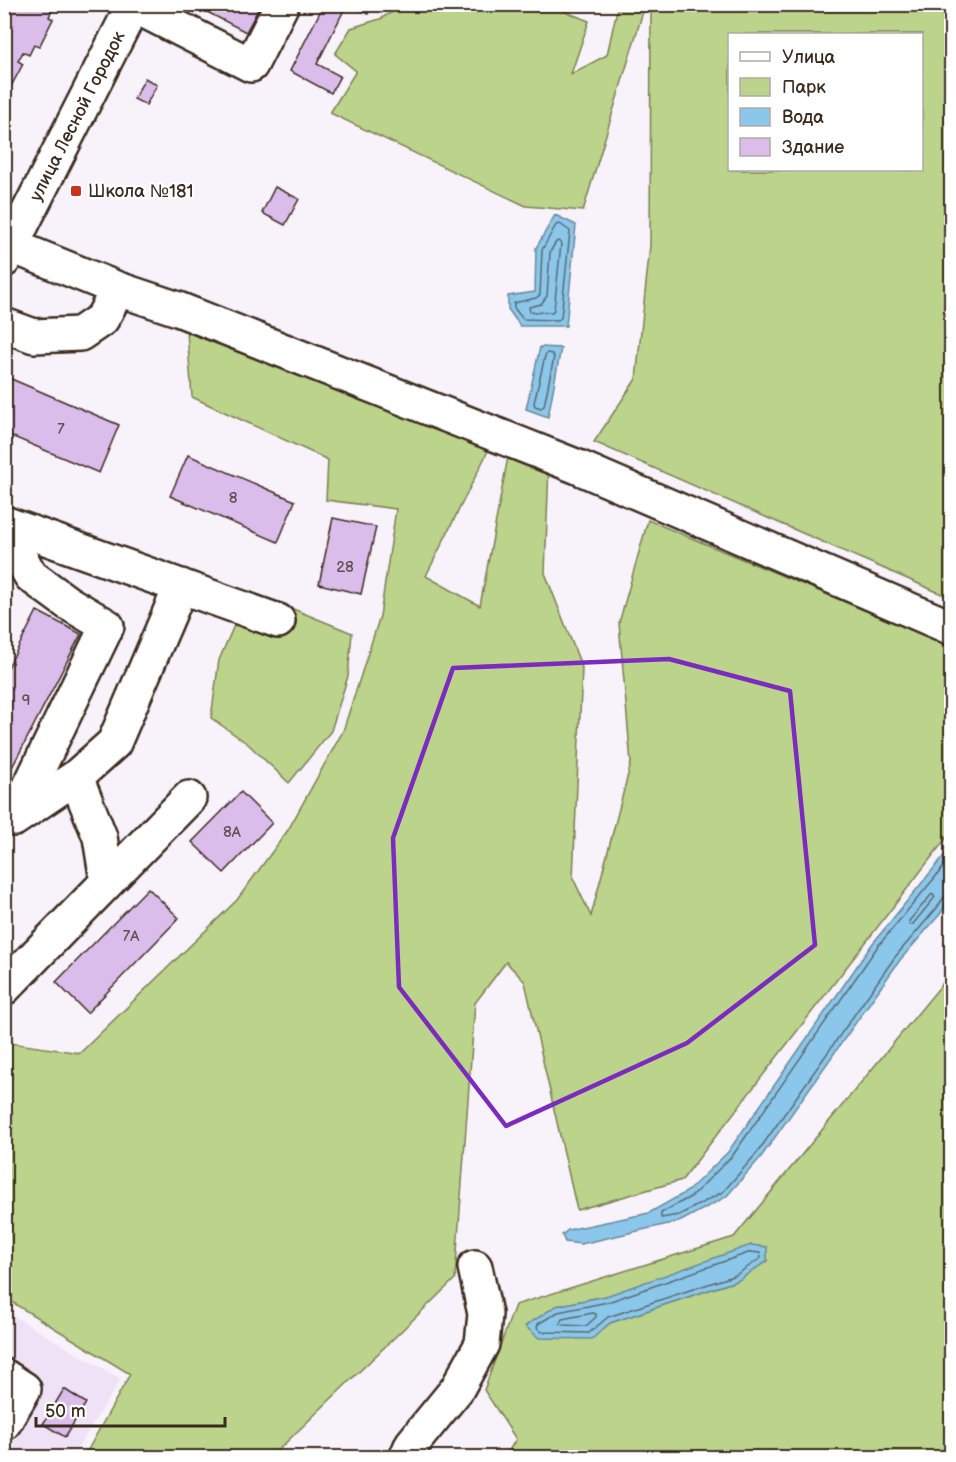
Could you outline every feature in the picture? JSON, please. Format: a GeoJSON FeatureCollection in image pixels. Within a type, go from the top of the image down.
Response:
{"type":"FeatureCollection","features":[{"type":"Feature","properties":{"kind":"street"},"geometry":{"type":"LineString","coordinates":[[134,5],[251,65],[282,4]]}},
{"type":"Feature","properties":{"kind":"street","name":"улица Лесной Городок"},"geometry":{"type":"LineString","coordinates":[[8,253],[134,5]]}},
{"type":"Feature","properties":{"kind":"street"},"geometry":{"type":"LineString","coordinates":[[8,253],[178,309],[578,467],[951,628]]}},
{"type":"Feature","properties":{"kind":"street"},"geometry":{"type":"LineString","coordinates":[[4,325],[34,336],[80,334],[102,319],[118,289]]}},
{"type":"Feature","properties":{"kind":"street"},"geometry":{"type":"LineString","coordinates":[[4,523],[278,621]]}},
{"type":"Feature","properties":{"kind":"street"},"geometry":{"type":"LineString","coordinates":[[4,531],[31,576],[68,603],[107,626],[9,822]]}},
{"type":"Feature","properties":{"kind":"street"},"geometry":{"type":"LineString","coordinates":[[9,822],[76,777],[114,743],[181,586]]}},
{"type":"Feature","properties":{"kind":"street"},"geometry":{"type":"LineString","coordinates":[[76,777],[99,837],[107,881]]}},
{"type":"Feature","properties":{"kind":"street"},"geometry":{"type":"LineString","coordinates":[[4,988],[189,798]]}},
{"type":"Feature","properties":{"kind":"street"},"geometry":{"type":"LineString","coordinates":[[406,1458],[412,1444],[456,1389],[482,1344],[485,1314],[475,1267]]}},
{"type":"Feature","properties":{"kind":"street"},"geometry":{"type":"LineString","coordinates":[[4,1376],[24,1389],[4,1423]]}},
{"type":"Feature","properties":{"kind":"highlighted area"},"geometry":{"type":"Polygon","coordinates":[[[669,659],[790,691],[815,945],[687,1043],[506,1126],[399,987],[393,838],[453,668],[669,659]]]}},
{"type":"Feature","properties":{"kind":"shaded area"},"geometry":{"type":"Polygon","coordinates":[[[5,1311],[121,1379],[72,1457],[5,1458],[5,1311]]]}},
{"type":"Feature","properties":{"kind":"green space"},"geometry":{"type":"Polygon","coordinates":[[[404,5],[548,5],[589,21],[571,74],[607,55],[618,5],[645,5],[583,211],[526,206],[330,113],[356,71],[335,54],[351,28],[380,19],[404,5]]]}},
{"type":"Feature","properties":{"kind":"green space"},"geometry":{"type":"Polygon","coordinates":[[[651,5],[951,5],[951,598],[594,442],[636,379],[650,245],[651,5]]]}},
{"type":"Feature","properties":{"kind":"green space"},"geometry":{"type":"Polygon","coordinates":[[[187,332],[489,449],[426,576],[480,606],[510,446],[549,465],[545,573],[582,668],[573,878],[591,916],[631,763],[619,623],[648,520],[951,646],[951,832],[682,1180],[577,1210],[525,982],[506,962],[475,1003],[455,1279],[271,1457],[84,1457],[130,1374],[5,1298],[4,1042],[80,1053],[237,900],[288,830],[343,731],[380,616],[396,509],[326,500],[328,460],[192,397],[187,332]]]}},
{"type":"Feature","properties":{"kind":"green space"},"geometry":{"type":"Polygon","coordinates":[[[249,591],[352,633],[348,676],[331,731],[289,783],[248,744],[211,718],[219,660],[249,591]]]}},
{"type":"Feature","properties":{"kind":"green space"},"geometry":{"type":"Polygon","coordinates":[[[951,973],[951,1457],[505,1457],[516,1439],[484,1390],[515,1305],[734,1237],[951,973]],[[739,1280],[606,1296],[556,1306],[610,1323],[739,1280]]]}},
{"type":"Feature","properties":{"kind":"water"},"geometry":{"type":"Polygon","coordinates":[[[555,215],[576,225],[566,326],[520,326],[508,309],[508,296],[535,292],[536,248],[555,215]]]}},
{"type":"Feature","properties":{"kind":"water"},"geometry":{"type":"Polygon","coordinates":[[[540,347],[561,348],[548,417],[526,409],[540,347]]]}},
{"type":"Feature","properties":{"kind":"water"},"geometry":{"type":"Polygon","coordinates":[[[951,847],[951,897],[941,913],[900,960],[761,1157],[726,1197],[681,1221],[581,1244],[565,1242],[562,1235],[568,1230],[649,1213],[688,1191],[728,1152],[873,943],[951,847]]]}},
{"type":"Feature","properties":{"kind":"water"},"geometry":{"type":"Polygon","coordinates":[[[751,1245],[767,1247],[767,1261],[739,1280],[610,1323],[592,1339],[539,1338],[525,1326],[556,1306],[606,1296],[751,1245]]]}},
{"type":"Feature","properties":{"kind":"building"},"geometry":{"type":"Polygon","coordinates":[[[9,4],[51,4],[54,6],[49,17],[53,19],[39,47],[34,45],[29,55],[23,52],[18,61],[23,64],[8,92],[4,90],[4,14],[9,4]]]}},
{"type":"Feature","properties":{"kind":"building"},"geometry":{"type":"Polygon","coordinates":[[[211,4],[261,4],[246,32],[207,12],[211,4]]]}},
{"type":"Feature","properties":{"kind":"building"},"geometry":{"type":"Polygon","coordinates":[[[324,4],[347,4],[317,64],[340,76],[331,93],[290,71],[324,4]]]}},
{"type":"Feature","properties":{"kind":"building"},"geometry":{"type":"Polygon","coordinates":[[[349,4],[372,4],[368,14],[349,4]]]}},
{"type":"Feature","properties":{"kind":"building"},"geometry":{"type":"Polygon","coordinates":[[[145,78],[157,85],[146,105],[134,99],[145,78]]]}},
{"type":"Feature","properties":{"kind":"building"},"geometry":{"type":"Polygon","coordinates":[[[275,187],[299,199],[285,225],[262,213],[275,187]]]}},
{"type":"Feature","properties":{"kind":"building"},"geometry":{"type":"Polygon","coordinates":[[[9,378],[119,425],[99,473],[4,433],[4,389],[9,378]]]}},
{"type":"Feature","properties":{"kind":"building"},"geometry":{"type":"Polygon","coordinates":[[[188,455],[295,501],[278,542],[170,496],[188,455]]]}},
{"type":"Feature","properties":{"kind":"building"},"geometry":{"type":"Polygon","coordinates":[[[333,518],[376,527],[361,594],[319,584],[333,518]]]}},
{"type":"Feature","properties":{"kind":"building"},"geometry":{"type":"Polygon","coordinates":[[[37,611],[81,634],[4,783],[4,675],[37,611]]]}},
{"type":"Feature","properties":{"kind":"building"},"geometry":{"type":"Polygon","coordinates":[[[241,792],[272,823],[224,873],[192,842],[241,792]]]}},
{"type":"Feature","properties":{"kind":"building"},"geometry":{"type":"Polygon","coordinates":[[[148,888],[179,918],[87,1013],[56,982],[148,888]]]}},
{"type":"Feature","properties":{"kind":"building"},"geometry":{"type":"Polygon","coordinates":[[[64,1389],[86,1403],[65,1437],[43,1424],[64,1389]]]}},
{"type":"Feature","properties":{"kind":"place","name":"Школа №181"},"geometry":{"type":"Point","coordinates":[76,191]}}]}
